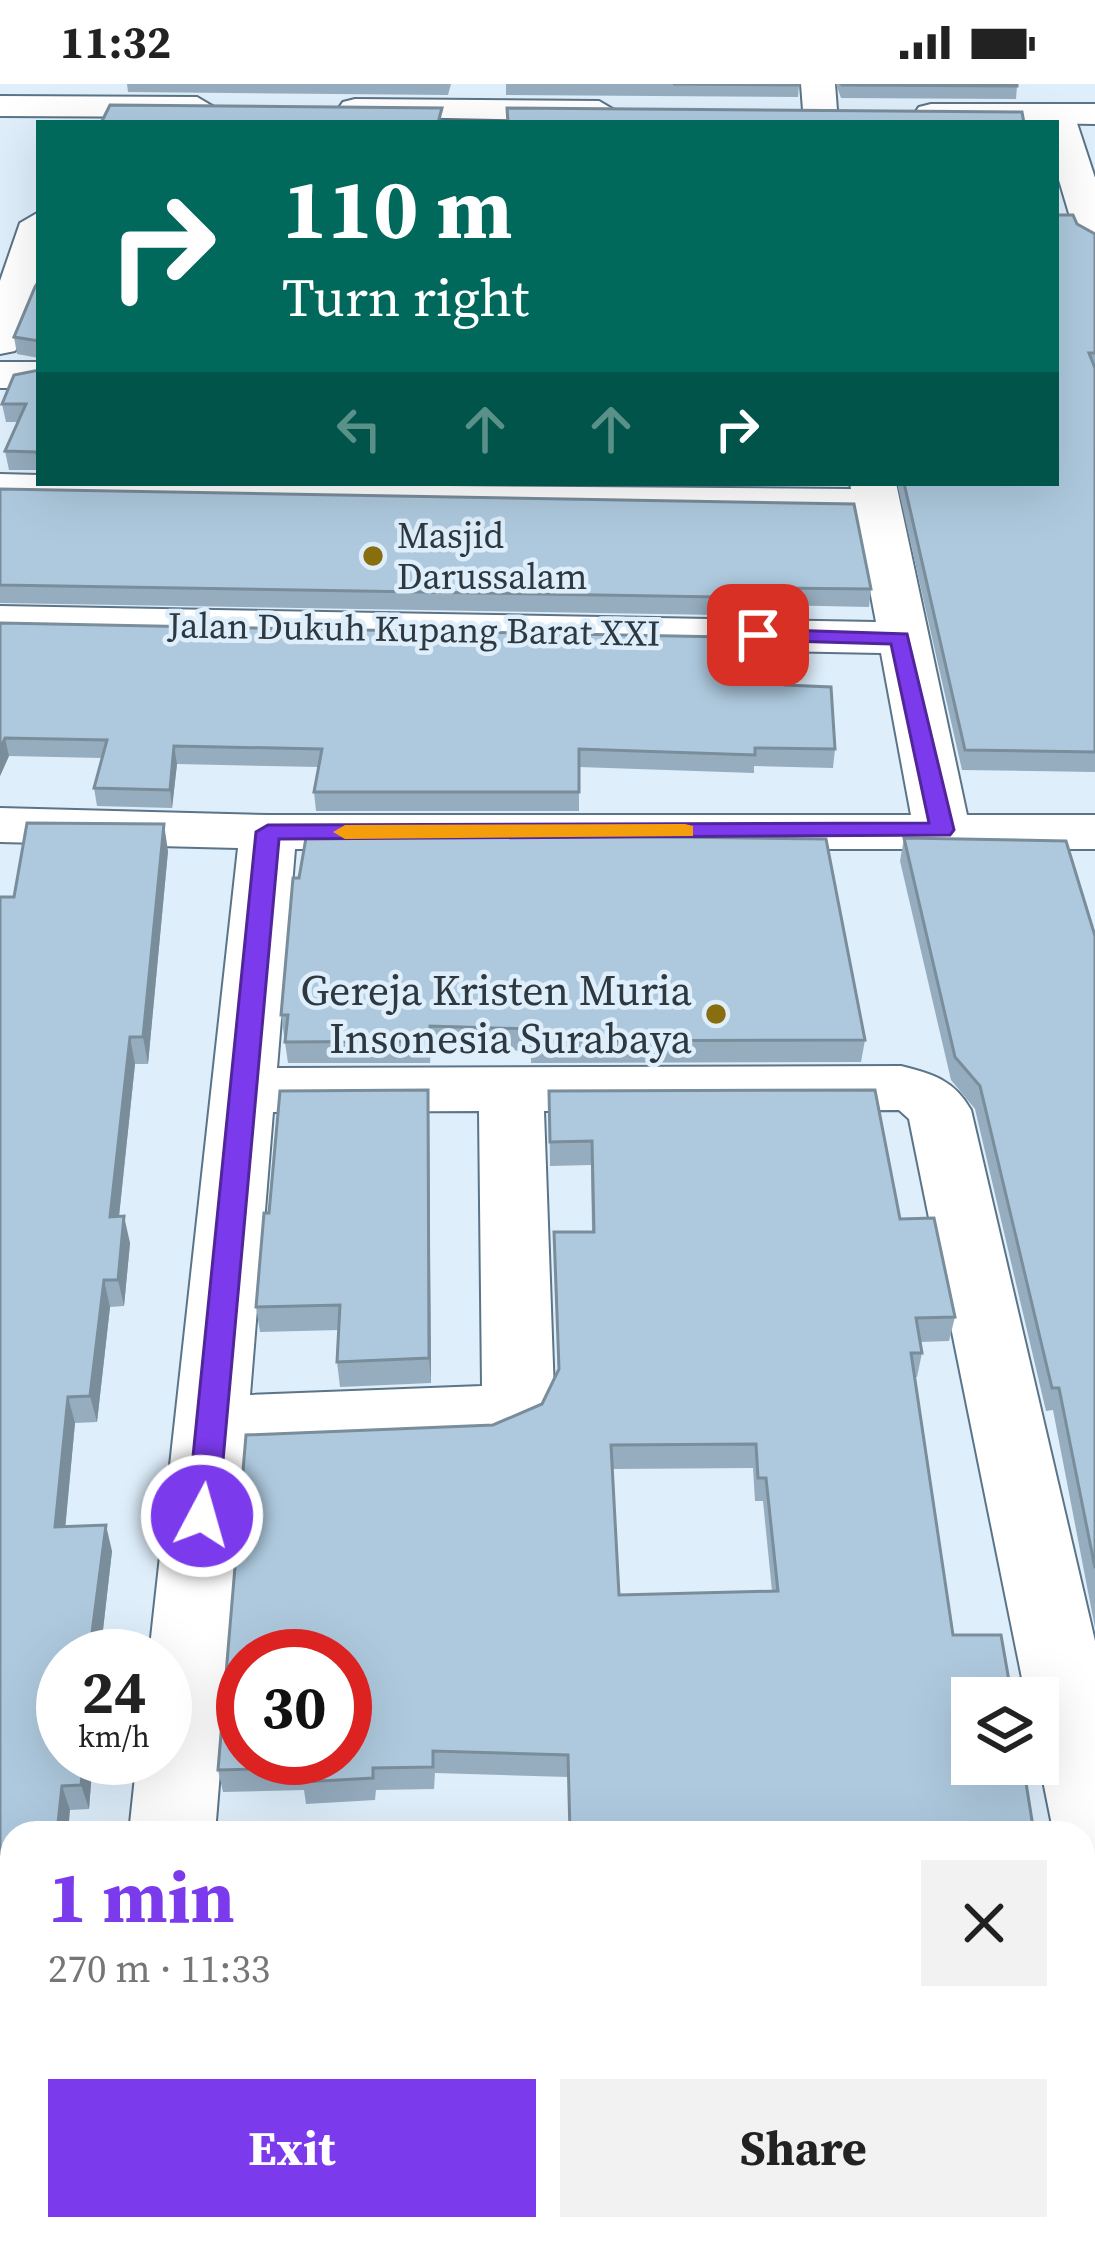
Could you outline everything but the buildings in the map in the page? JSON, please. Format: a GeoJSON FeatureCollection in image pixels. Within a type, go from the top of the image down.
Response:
{"type":"FeatureCollection","features":[{"type":"Feature","properties":{"kind":"street"},"geometry":{"type":"LineString","coordinates":[[813,109],[878,114],[1051,99],[1095,114]]}},
{"type":"Feature","properties":{"kind":"street"},"geometry":{"type":"LineString","coordinates":[[0,106],[223,107]]}},
{"type":"Feature","properties":{"kind":"street"},"geometry":{"type":"LineString","coordinates":[[318,109],[628,112]]}},
{"type":"Feature","properties":{"kind":"street"},"geometry":{"type":"LineString","coordinates":[[1059,124],[1095,237]]}},
{"type":"Feature","properties":{"kind":"street"},"geometry":{"type":"LineString","coordinates":[[0,342],[29,276],[36,239]]}},
{"type":"Feature","properties":{"kind":"street"},"geometry":{"type":"LineString","coordinates":[[0,375],[36,375]]}},
{"type":"Feature","properties":{"kind":"street"},"geometry":{"type":"LineString","coordinates":[[0,488],[875,493],[900,638],[942,830]]}},
{"type":"Feature","properties":{"kind":"street","name":"Jalan Dukuh Kupang Barat XXI"},"geometry":{"type":"LineString","coordinates":[[0,621],[900,638]]}},
{"type":"Feature","properties":{"kind":"street"},"geometry":{"type":"LineString","coordinates":[[0,825],[268,832],[1095,832]]}},
{"type":"Feature","properties":{"kind":"street"},"geometry":{"type":"LineString","coordinates":[[173,1821],[268,832]]}},
{"type":"Feature","properties":{"kind":"street"},"geometry":{"type":"LineString","coordinates":[[244,1090],[511,1093],[902,1088],[920,1093],[939,1110],[1094,1821]]}},
{"type":"Feature","properties":{"kind":"street"},"geometry":{"type":"LineString","coordinates":[[211,1426],[494,1415],[512,1405],[518,1393],[511,1093]]}},
{"type":"Feature","properties":{"kind":"slow traffic"},"geometry":{"type":"LineString","coordinates":[[345,832],[685,831]]}},
{"type":"Feature","properties":{"kind":"place","name":"Masjid Darussalam"},"geometry":{"type":"Point","coordinates":[373,556]}},
{"type":"Feature","properties":{"kind":"place","name":"Gereja Kristen Muria Insonesia Surabaya"},"geometry":{"type":"Point","coordinates":[716,1014]}},
{"type":"Feature","properties":{"kind":"route"},"geometry":{"type":"LineString","coordinates":[[202,1516],[268,832],[942,830],[900,638],[758,635]]}}]}
